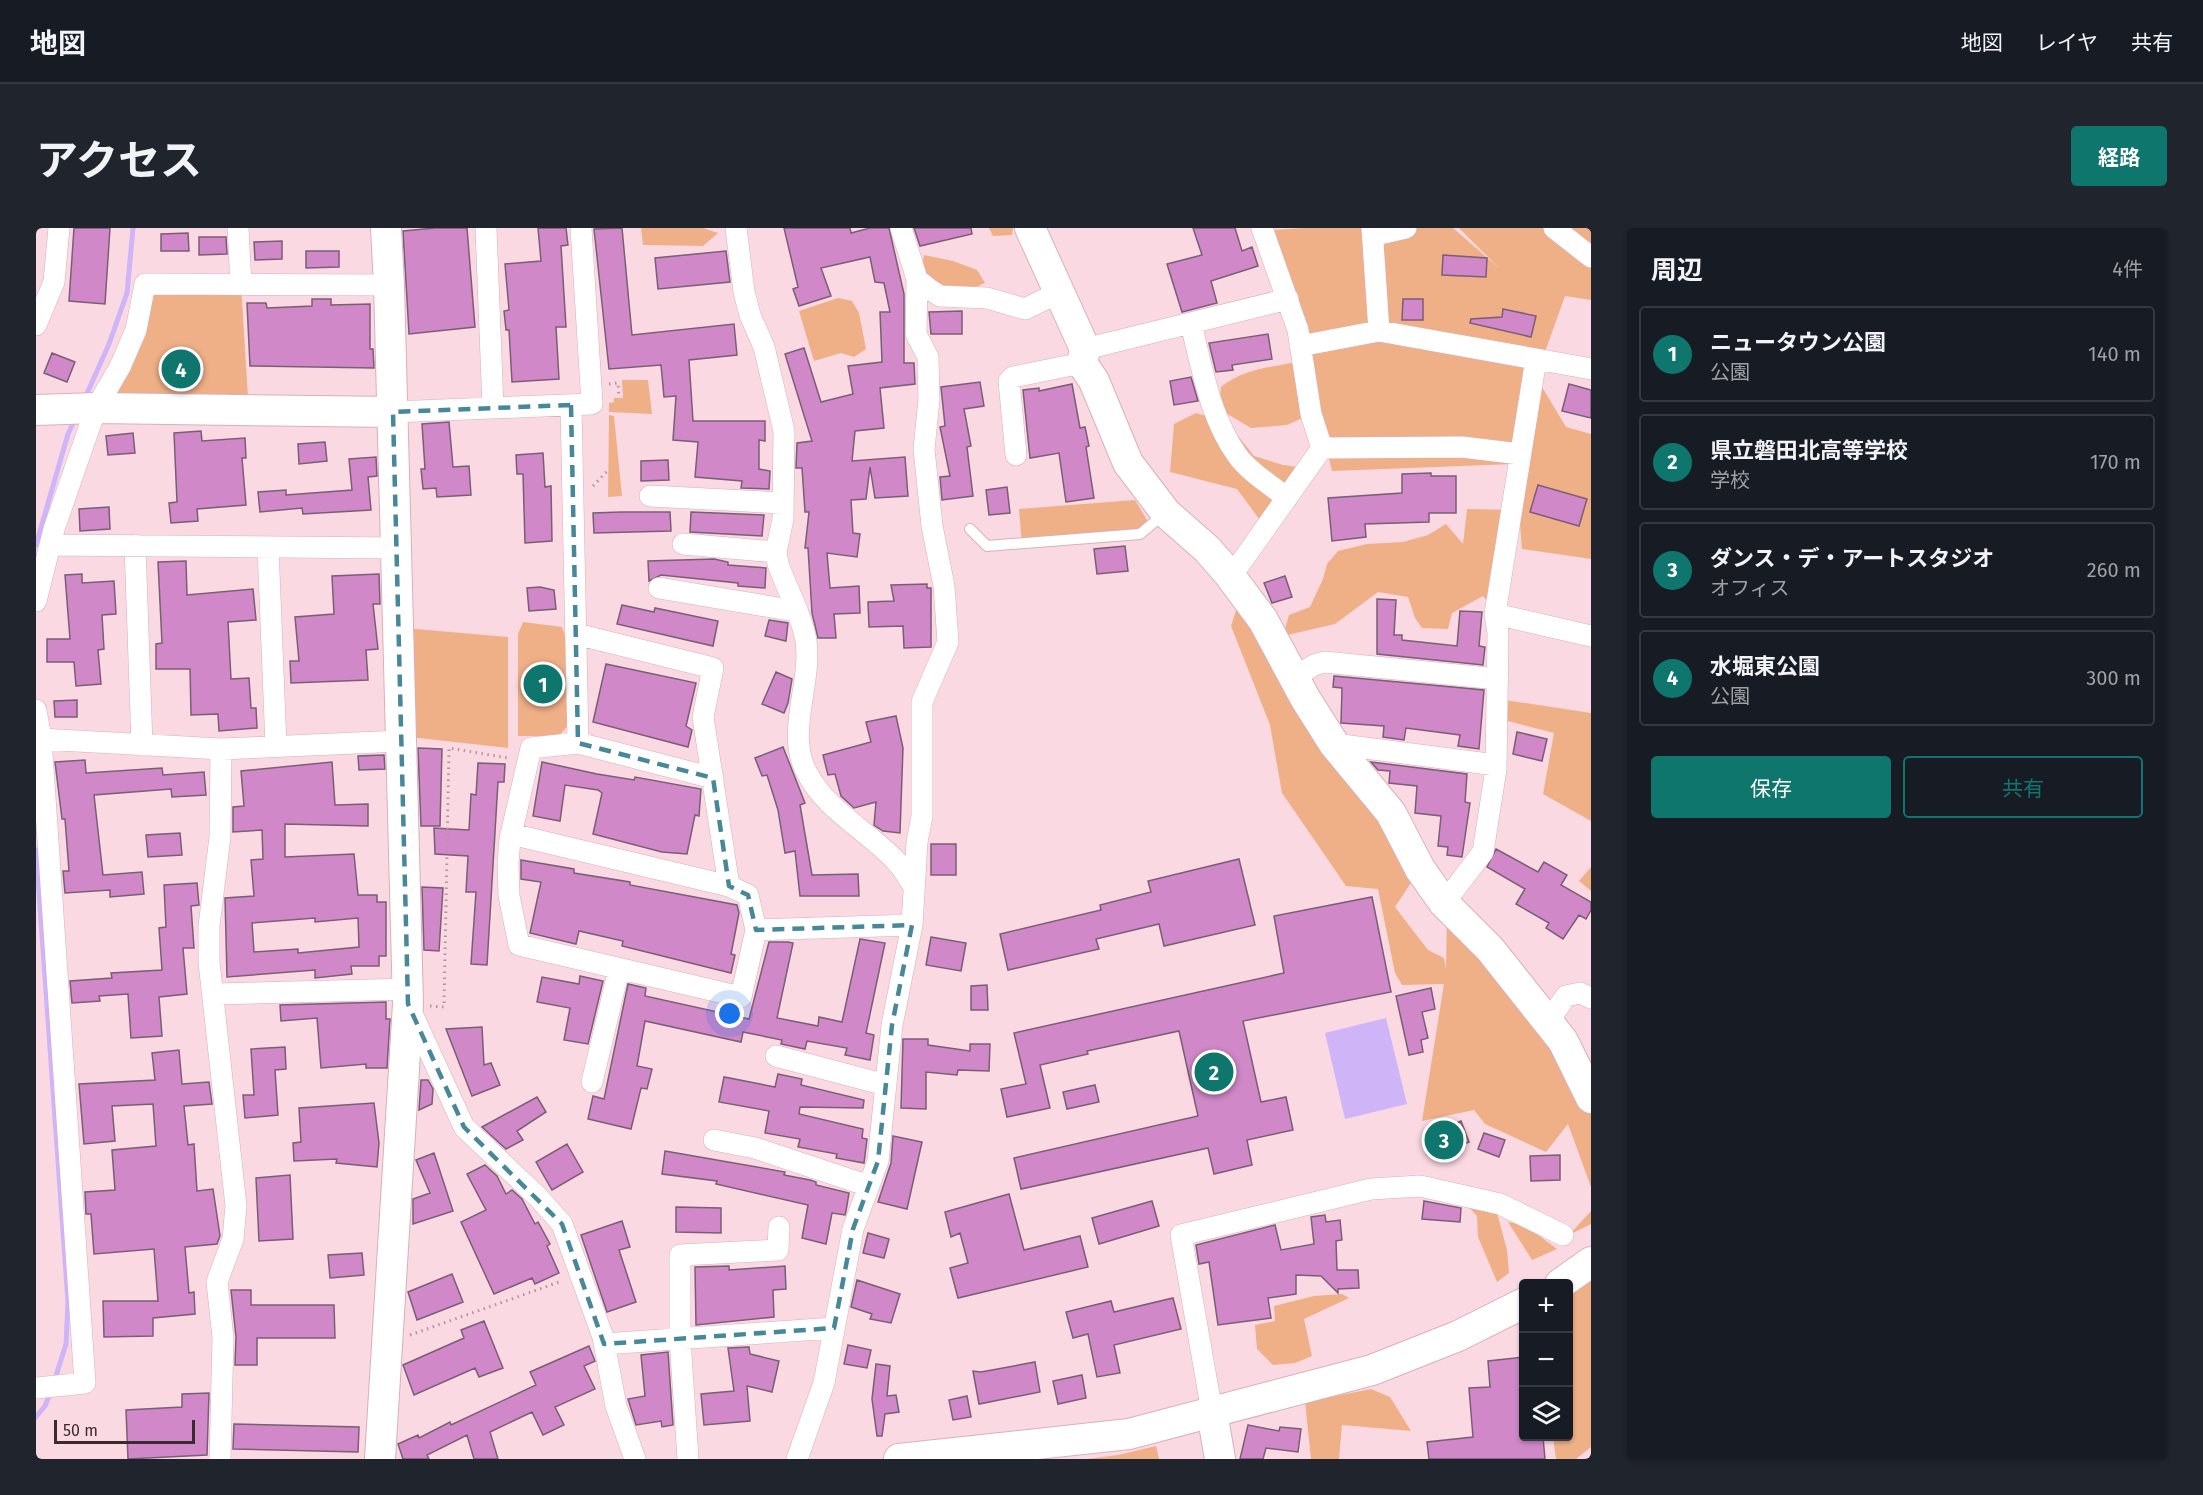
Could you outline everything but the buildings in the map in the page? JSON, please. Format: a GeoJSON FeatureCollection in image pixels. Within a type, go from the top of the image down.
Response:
{"type":"FeatureCollection","features":[{"type":"Feature","properties":{"kind":"street"},"geometry":{"type":"LineString","coordinates":[[36,325],[59,228]]}},
{"type":"Feature","properties":{"kind":"street"},"geometry":{"type":"LineString","coordinates":[[238,228],[241,284]]}},
{"type":"Feature","properties":{"kind":"street"},"geometry":{"type":"LineString","coordinates":[[380,1459],[408,997],[386,228]]}},
{"type":"Feature","properties":{"kind":"street"},"geometry":{"type":"LineString","coordinates":[[486,228],[494,408]]}},
{"type":"Feature","properties":{"kind":"street"},"geometry":{"type":"LineString","coordinates":[[36,410],[83,408],[393,412],[592,404],[581,228]]}},
{"type":"Feature","properties":{"kind":"street"},"geometry":{"type":"LineString","coordinates":[[736,228],[744,292],[750,315],[764,347],[784,430],[783,503],[776,552],[806,640],[807,674],[797,745],[805,771],[820,792],[849,822],[896,861],[914,887]]}},
{"type":"Feature","properties":{"kind":"street"},"geometry":{"type":"LineString","coordinates":[[797,1459],[824,1383],[853,1229],[878,1161],[892,1025],[912,925],[917,842],[922,816],[922,702],[948,642],[944,586],[932,526],[924,449],[929,400],[928,357],[916,334],[917,279],[901,228]]}},
{"type":"Feature","properties":{"kind":"street"},"geometry":{"type":"LineString","coordinates":[[1030,228],[1128,463],[1166,513],[1207,549],[1228,573],[1263,620],[1294,678],[1334,744],[1391,813],[1420,869],[1444,903],[1490,949],[1563,1041],[1591,1098]]}},
{"type":"Feature","properties":{"kind":"street"},"geometry":{"type":"LineString","coordinates":[[1262,228],[1288,299],[1300,346],[1311,414],[1322,448]]}},
{"type":"Feature","properties":{"kind":"street"},"geometry":{"type":"LineString","coordinates":[[1379,331],[1374,231],[1406,228]]}},
{"type":"Feature","properties":{"kind":"street"},"geometry":{"type":"LineString","coordinates":[[1554,228],[1591,257]]}},
{"type":"Feature","properties":{"kind":"street"},"geometry":{"type":"LineString","coordinates":[[917,279],[940,296],[987,298],[1024,309],[1058,293]]}},
{"type":"Feature","properties":{"kind":"street"},"geometry":{"type":"LineString","coordinates":[[36,601],[83,408],[120,367],[136,330],[145,284],[389,285]]}},
{"type":"Feature","properties":{"kind":"street"},"geometry":{"type":"LineString","coordinates":[[1016,454],[1008,394],[1009,381],[1013,377],[1191,324],[1288,299]]}},
{"type":"Feature","properties":{"kind":"street"},"geometry":{"type":"LineString","coordinates":[[1191,324],[1211,402],[1224,432],[1238,457],[1287,498]]}},
{"type":"Feature","properties":{"kind":"street"},"geometry":{"type":"LineString","coordinates":[[1300,346],[1379,331],[1591,369]]}},
{"type":"Feature","properties":{"kind":"street"},"geometry":{"type":"LineString","coordinates":[[1444,903],[1483,852],[1496,765],[1498,633],[1495,614],[1536,359]]}},
{"type":"Feature","properties":{"kind":"street"},"geometry":{"type":"LineString","coordinates":[[571,405],[578,743]]}},
{"type":"Feature","properties":{"kind":"street"},"geometry":{"type":"LineString","coordinates":[[1322,448],[1462,447],[1520,454]]}},
{"type":"Feature","properties":{"kind":"street"},"geometry":{"type":"LineString","coordinates":[[1228,573],[1240,564],[1322,448]]}},
{"type":"Feature","properties":{"kind":"street"},"geometry":{"type":"LineString","coordinates":[[650,496],[783,503]]}},
{"type":"Feature","properties":{"kind":"street"},"geometry":{"type":"LineString","coordinates":[[683,544],[776,552]]}},
{"type":"Feature","properties":{"kind":"street"},"geometry":{"type":"LineString","coordinates":[[50,545],[396,548]]}},
{"type":"Feature","properties":{"kind":"street"},"geometry":{"type":"LineString","coordinates":[[135,546],[142,745]]}},
{"type":"Feature","properties":{"kind":"street"},"geometry":{"type":"LineString","coordinates":[[268,547],[276,746]]}},
{"type":"Feature","properties":{"kind":"street"},"geometry":{"type":"LineString","coordinates":[[659,588],[795,611]]}},
{"type":"Feature","properties":{"kind":"street"},"geometry":{"type":"LineString","coordinates":[[1495,614],[1591,636]]}},
{"type":"Feature","properties":{"kind":"street"},"geometry":{"type":"LineString","coordinates":[[576,634],[713,668],[703,717],[729,886]]}},
{"type":"Feature","properties":{"kind":"street"},"geometry":{"type":"LineString","coordinates":[[1294,678],[1314,665],[1324,662],[1498,680]]}},
{"type":"Feature","properties":{"kind":"street"},"geometry":{"type":"LineString","coordinates":[[36,710],[41,739],[85,1383],[36,1388]]}},
{"type":"Feature","properties":{"kind":"street"},"geometry":{"type":"LineString","coordinates":[[41,739],[221,749],[401,741]]}},
{"type":"Feature","properties":{"kind":"street"},"geometry":{"type":"LineString","coordinates":[[511,834],[729,886],[748,895],[756,930],[741,998],[519,945],[509,896],[508,863],[511,834],[531,748],[578,743],[713,778]]}},
{"type":"Feature","properties":{"kind":"street"},"geometry":{"type":"LineString","coordinates":[[1334,744],[1496,765]]}},
{"type":"Feature","properties":{"kind":"street"},"geometry":{"type":"LineString","coordinates":[[220,1459],[223,1338],[217,1282],[233,1239],[236,1206],[209,962],[209,926],[220,837],[221,749]]}},
{"type":"Feature","properties":{"kind":"street"},"geometry":{"type":"LineString","coordinates":[[756,930],[912,925]]}},
{"type":"Feature","properties":{"kind":"street"},"geometry":{"type":"LineString","coordinates":[[592,1082],[619,969]]}},
{"type":"Feature","properties":{"kind":"street"},"geometry":{"type":"LineString","coordinates":[[1548,1022],[1566,996],[1580,993],[1591,998]]}},
{"type":"Feature","properties":{"kind":"street"},"geometry":{"type":"LineString","coordinates":[[214,994],[408,997]]}},
{"type":"Feature","properties":{"kind":"street"},"geometry":{"type":"LineString","coordinates":[[408,997],[464,1127],[538,1197],[562,1224],[604,1344],[616,1406],[635,1459]]}},
{"type":"Feature","properties":{"kind":"street"},"geometry":{"type":"LineString","coordinates":[[776,1056],[886,1085]]}},
{"type":"Feature","properties":{"kind":"street"},"geometry":{"type":"LineString","coordinates":[[714,1140],[755,1148],[869,1186]]}},
{"type":"Feature","properties":{"kind":"street"},"geometry":{"type":"LineString","coordinates":[[1220,1459],[1181,1235],[1371,1189],[1420,1186],[1500,1204],[1563,1235]]}},
{"type":"Feature","properties":{"kind":"street"},"geometry":{"type":"LineString","coordinates":[[688,1459],[680,1339],[680,1255],[778,1250],[779,1227]]}},
{"type":"Feature","properties":{"kind":"street"},"geometry":{"type":"LineString","coordinates":[[1567,1279],[1591,1262]]}},
{"type":"Feature","properties":{"kind":"street"},"geometry":{"type":"LineString","coordinates":[[899,1459],[1129,1434],[1372,1370],[1458,1336],[1519,1306]]}},
{"type":"Feature","properties":{"kind":"street"},"geometry":{"type":"LineString","coordinates":[[604,1344],[834,1328]]}},
{"type":"Feature","properties":{"kind":"lane"},"geometry":{"type":"LineString","coordinates":[[970,529],[987,546],[1140,534],[1166,513]]}},
{"type":"Feature","properties":{"kind":"path"},"geometry":{"type":"LineString","coordinates":[[444,1007],[449,748],[528,762]]}},
{"type":"Feature","properties":{"kind":"path"},"geometry":{"type":"LineString","coordinates":[[386,1343],[581,1275]]}},
{"type":"Feature","properties":{"kind":"highlighted area"},"geometry":{"type":"Polygon","coordinates":[[[571,405],[578,743],[713,778],[729,886],[748,895],[756,930],[912,925],[892,1025],[878,1161],[853,1229],[834,1328],[604,1344],[562,1224],[464,1127],[408,1004],[393,412],[571,405]]]}},
{"type":"Feature","properties":{"kind":"shaded area"},"geometry":{"type":"Polygon","coordinates":[[[641,228],[703,228],[718,233],[703,246],[643,245],[641,228]]]}},
{"type":"Feature","properties":{"kind":"shaded area"},"geometry":{"type":"Polygon","coordinates":[[[989,228],[1013,228],[1012,235],[993,236],[989,228]]]}},
{"type":"Feature","properties":{"kind":"shaded area"},"geometry":{"type":"Polygon","coordinates":[[[1453,228],[1498,267],[1459,228],[1591,228],[1591,300],[1565,296],[1536,377],[1566,427],[1591,434],[1591,559],[1522,549],[1519,513],[1504,623],[1483,596],[1452,613],[1448,629],[1422,628],[1415,618],[1408,597],[1378,592],[1335,624],[1283,636],[1289,615],[1310,607],[1327,564],[1338,551],[1367,544],[1403,542],[1428,535],[1446,524],[1463,544],[1467,509],[1518,510],[1514,464],[1332,471],[1274,230],[1453,228]]]}},
{"type":"Feature","properties":{"kind":"shaded area"},"geometry":{"type":"Polygon","coordinates":[[[924,255],[953,261],[977,270],[985,283],[963,292],[935,286],[922,268],[924,255]]]}},
{"type":"Feature","properties":{"kind":"shaded area"},"geometry":{"type":"Polygon","coordinates":[[[145,284],[241,284],[248,398],[101,399],[145,284]]]}},
{"type":"Feature","properties":{"kind":"shaded area"},"geometry":{"type":"Polygon","coordinates":[[[838,298],[852,301],[859,313],[866,349],[854,357],[841,353],[814,361],[799,311],[838,298]]]}},
{"type":"Feature","properties":{"kind":"shaded area"},"geometry":{"type":"Polygon","coordinates":[[[1291,363],[1303,368],[1311,414],[1287,425],[1251,428],[1219,409],[1221,387],[1229,381],[1254,370],[1291,363]]]}},
{"type":"Feature","properties":{"kind":"shaded area"},"geometry":{"type":"Polygon","coordinates":[[[622,380],[648,380],[652,414],[609,412],[609,403],[614,402],[614,398],[623,398],[622,380]]]}},
{"type":"Feature","properties":{"kind":"shaded area"},"geometry":{"type":"Polygon","coordinates":[[[1196,413],[1227,422],[1254,456],[1283,465],[1314,469],[1271,535],[1237,489],[1170,472],[1174,424],[1196,413]]]}},
{"type":"Feature","properties":{"kind":"shaded area"},"geometry":{"type":"Polygon","coordinates":[[[609,415],[614,416],[622,496],[608,497],[609,415]]]}},
{"type":"Feature","properties":{"kind":"shaded area"},"geometry":{"type":"Polygon","coordinates":[[[1135,500],[1153,530],[1022,544],[1019,509],[1135,500]]]}},
{"type":"Feature","properties":{"kind":"shaded area"},"geometry":{"type":"Polygon","coordinates":[[[1243,588],[1420,869],[1395,907],[1428,950],[1444,958],[1446,969],[1447,906],[1548,1022],[1591,1109],[1591,1187],[1568,1124],[1546,1152],[1485,1124],[1474,1110],[1422,1121],[1444,984],[1402,985],[1395,973],[1378,889],[1346,886],[1282,793],[1270,725],[1231,626],[1243,588]]]}},
{"type":"Feature","properties":{"kind":"shaded area"},"geometry":{"type":"Polygon","coordinates":[[[523,622],[562,627],[568,644],[570,723],[559,736],[518,736],[518,634],[523,622]]]}},
{"type":"Feature","properties":{"kind":"shaded area"},"geometry":{"type":"Polygon","coordinates":[[[416,629],[508,637],[508,748],[401,736],[398,630],[416,629]]]}},
{"type":"Feature","properties":{"kind":"shaded area"},"geometry":{"type":"Polygon","coordinates":[[[1505,700],[1591,713],[1591,821],[1543,794],[1554,733],[1504,720],[1505,700]]]}},
{"type":"Feature","properties":{"kind":"shaded area"},"geometry":{"type":"Polygon","coordinates":[[[1591,867],[1591,891],[1579,881],[1591,867]]]}},
{"type":"Feature","properties":{"kind":"shaded area"},"geometry":{"type":"Polygon","coordinates":[[[1386,1018],[1407,1104],[1345,1119],[1325,1033],[1386,1018]]]}},
{"type":"Feature","properties":{"kind":"shaded area"},"geometry":{"type":"Polygon","coordinates":[[[1466,1204],[1496,1209],[1507,1250],[1509,1273],[1497,1282],[1478,1237],[1477,1216],[1466,1204]]]}},
{"type":"Feature","properties":{"kind":"shaded area"},"geometry":{"type":"Polygon","coordinates":[[[1591,1211],[1591,1224],[1569,1235],[1591,1211]]]}},
{"type":"Feature","properties":{"kind":"shaded area"},"geometry":{"type":"Polygon","coordinates":[[[1508,1222],[1525,1225],[1557,1249],[1532,1260],[1508,1222]]]}},
{"type":"Feature","properties":{"kind":"shaded area"},"geometry":{"type":"Polygon","coordinates":[[[1591,1280],[1591,1447],[1576,1459],[1556,1459],[1554,1441],[1573,1441],[1573,1292],[1591,1280]]]}},
{"type":"Feature","properties":{"kind":"shaded area"},"geometry":{"type":"Polygon","coordinates":[[[1342,1294],[1349,1298],[1304,1319],[1312,1356],[1295,1363],[1273,1365],[1257,1349],[1255,1325],[1275,1321],[1274,1306],[1314,1296],[1342,1294]]]}},
{"type":"Feature","properties":{"kind":"shaded area"},"geometry":{"type":"Polygon","coordinates":[[[1371,1389],[1390,1397],[1411,1431],[1342,1425],[1339,1459],[1311,1459],[1305,1402],[1371,1389]]]}},
{"type":"Feature","properties":{"kind":"shaded area"},"geometry":{"type":"Polygon","coordinates":[[[1156,1446],[1159,1459],[1087,1459],[1118,1455],[1156,1446]]]}},
{"type":"Feature","properties":{"kind":"waterway"},"geometry":{"type":"LineString","coordinates":[[85,398],[109,344],[127,293],[133,228]]}},
{"type":"Feature","properties":{"kind":"waterway"},"geometry":{"type":"LineString","coordinates":[[36,545],[68,434],[76,417]]}},
{"type":"Feature","properties":{"kind":"waterway"},"geometry":{"type":"LineString","coordinates":[[36,850],[68,1302],[66,1344],[55,1379]]}},
{"type":"Feature","properties":{"kind":"waterway"},"geometry":{"type":"LineString","coordinates":[[36,1417],[45,1406],[51,1391]]}},
{"type":"Feature","properties":{"kind":"place","name":"水堀東公園"},"geometry":{"type":"Point","coordinates":[181,369]}},
{"type":"Feature","properties":{"kind":"place","name":"ニュータウン公園"},"geometry":{"type":"Point","coordinates":[543,684]}},
{"type":"Feature","properties":{"kind":"place","name":"県立磐田北高等学校"},"geometry":{"type":"Point","coordinates":[1214,1072]}},
{"type":"Feature","properties":{"kind":"place","name":"ダンス・デ・アートスタジオ"},"geometry":{"type":"Point","coordinates":[1444,1140]}}]}
